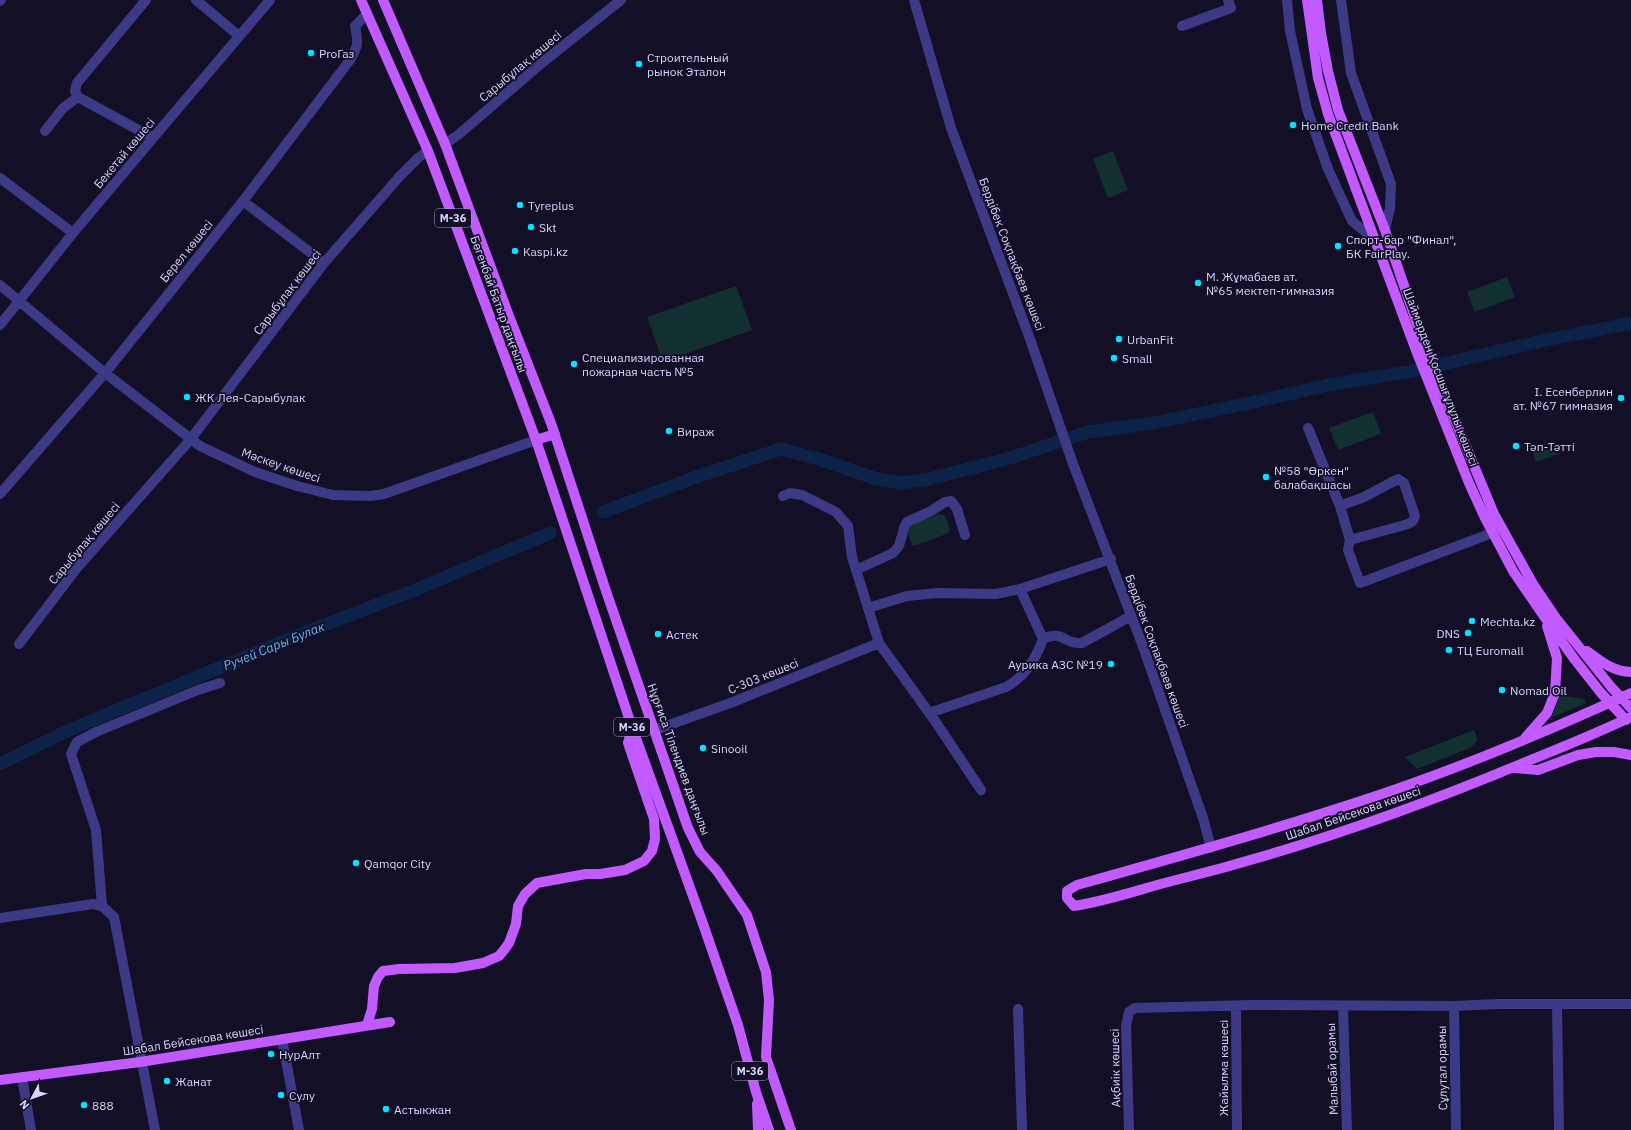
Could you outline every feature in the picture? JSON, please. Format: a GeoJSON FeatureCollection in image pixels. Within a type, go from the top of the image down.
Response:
{"type":"FeatureCollection","features":[{"type":"Feature","properties":{"kind":"main road","name":"Бөгенбай Батыр даңғылы"},"geometry":{"type":"LineString","coordinates":[[361,0],[428,151],[536,440]]}},
{"type":"Feature","properties":{"kind":"main road","name":"Шаймерден Қосшығұлұлы көшесі"},"geometry":{"type":"LineString","coordinates":[[1307,0],[1318,78],[1328,114],[1376,241],[1433,379],[1469,483],[1497,530],[1556,618],[1631,708]]}},
{"type":"Feature","properties":{"kind":"main road","name":"Шаймерден Қосшығұлұлы көшесі"},"geometry":{"type":"LineString","coordinates":[[1317,0],[1328,71],[1338,110],[1385,230],[1422,351]]}},
{"type":"Feature","properties":{"kind":"main road","name":"Бөгенбай Батыр даңғылы"},"geometry":{"type":"LineString","coordinates":[[386,3],[445,144],[555,434]]}},
{"type":"Feature","properties":{"kind":"main road","name":"Сарыбұлақ көшесі"},"geometry":{"type":"LineString","coordinates":[[428,151],[445,144]]}},
{"type":"Feature","properties":{"kind":"main road","name":"Мәскеу көшесі"},"geometry":{"type":"LineString","coordinates":[[536,440],[555,434]]}},
{"type":"Feature","properties":{"kind":"main road","name":"Нұрғиса Тілендиев даңғылы"},"geometry":{"type":"LineString","coordinates":[[555,434],[606,591],[688,828],[700,852],[717,871],[747,915],[766,972],[769,1000],[766,1057],[791,1130]]}},
{"type":"Feature","properties":{"kind":"main road","name":"M-36"},"geometry":{"type":"LineString","coordinates":[[536,440],[632,727],[738,1025],[756,1092],[769,1130]]}},
{"type":"Feature","properties":{"kind":"main road","name":"Шаймерден Қосшығұлұлы көшесі"},"geometry":{"type":"LineString","coordinates":[[1497,530],[1513,571],[1543,615],[1575,660],[1610,702],[1629,721]]}},
{"type":"Feature","properties":{"kind":"main road"},"geometry":{"type":"LineString","coordinates":[[588,597],[606,591]]}},
{"type":"Feature","properties":{"kind":"main road"},"geometry":{"type":"LineString","coordinates":[[1523,740],[1547,713],[1555,693],[1557,658],[1543,615]]}},
{"type":"Feature","properties":{"kind":"main road"},"geometry":{"type":"LineString","coordinates":[[1576,642],[1610,667],[1623,672],[1631,672]]}},
{"type":"Feature","properties":{"kind":"main road","name":"Шабал Бейсекова көшесі"},"geometry":{"type":"LineString","coordinates":[[1629,721],[1461,789],[1309,842],[1215,870],[1141,888],[1088,904],[1074,906],[1070,903],[1067,895],[1067,891],[1076,885],[1211,848],[1377,796],[1523,740],[1631,693]]}},
{"type":"Feature","properties":{"kind":"main road"},"geometry":{"type":"LineString","coordinates":[[367,1025],[372,1009],[374,986],[378,977],[384,971],[399,969],[455,968],[483,963],[499,956],[504,950],[516,924],[518,906],[525,894],[537,883],[586,874],[600,874],[625,870],[644,861],[652,851],[656,839],[654,819],[628,743],[632,727]]}},
{"type":"Feature","properties":{"kind":"main road"},"geometry":{"type":"LineString","coordinates":[[1513,768],[1538,770],[1578,756],[1596,752],[1614,752],[1631,755]]}},
{"type":"Feature","properties":{"kind":"main road","name":"Шабал Бейсекова көшесі"},"geometry":{"type":"LineString","coordinates":[[0,1080],[140,1062],[390,1022]]}},
{"type":"Feature","properties":{"kind":"main road"},"geometry":{"type":"LineString","coordinates":[[748,1062],[766,1057]]}},
{"type":"Feature","properties":{"kind":"main road"},"geometry":{"type":"LineString","coordinates":[[756,1092],[758,1130]]}},
{"type":"Feature","properties":{"kind":"street"},"geometry":{"type":"LineString","coordinates":[[146,0],[77,83],[75,91],[78,97],[153,138]]}},
{"type":"Feature","properties":{"kind":"street"},"geometry":{"type":"LineString","coordinates":[[196,0],[239,36]]}},
{"type":"Feature","properties":{"kind":"street","name":"Бекетай көшесі"},"geometry":{"type":"LineString","coordinates":[[0,325],[73,233],[270,0]]}},
{"type":"Feature","properties":{"kind":"street","name":"Сарыбұлақ көшесі"},"geometry":{"type":"LineString","coordinates":[[445,144],[458,135],[543,62],[621,0]]}},
{"type":"Feature","properties":{"kind":"street","name":"Бердібек Соқпақбаев көшесі"},"geometry":{"type":"LineString","coordinates":[[914,0],[951,128],[1030,339],[1073,464],[1111,559],[1200,810],[1211,848]]}},
{"type":"Feature","properties":{"kind":"street"},"geometry":{"type":"LineString","coordinates":[[1182,26],[1231,8],[1228,0]]}},
{"type":"Feature","properties":{"kind":"street"},"geometry":{"type":"LineString","coordinates":[[1287,0],[1290,31],[1307,109],[1328,169],[1352,221],[1376,241]]}},
{"type":"Feature","properties":{"kind":"street"},"geometry":{"type":"LineString","coordinates":[[1341,0],[1351,73],[1391,184],[1390,208],[1385,230]]}},
{"type":"Feature","properties":{"kind":"street","name":"Берел көшесі"},"geometry":{"type":"LineString","coordinates":[[0,494],[105,373],[243,201],[350,60],[357,49],[358,42],[355,26],[368,14]]}},
{"type":"Feature","properties":{"kind":"street"},"geometry":{"type":"LineString","coordinates":[[45,131],[63,108],[78,97]]}},
{"type":"Feature","properties":{"kind":"street","name":"Сарыбұлақ көшесі"},"geometry":{"type":"LineString","coordinates":[[19,644],[78,568],[190,440],[324,263],[400,176],[418,158],[428,151]]}},
{"type":"Feature","properties":{"kind":"street"},"geometry":{"type":"LineString","coordinates":[[0,178],[73,233]]}},
{"type":"Feature","properties":{"kind":"street"},"geometry":{"type":"LineString","coordinates":[[243,201],[324,263]]}},
{"type":"Feature","properties":{"kind":"street","name":"Мәскеу көшесі"},"geometry":{"type":"LineString","coordinates":[[0,285],[105,373],[190,440],[240,466],[297,486],[333,495],[370,496],[384,494],[536,440]]}},
{"type":"Feature","properties":{"kind":"street"},"geometry":{"type":"LineString","coordinates":[[1308,428],[1340,506],[1350,540],[1348,550],[1360,583],[1497,530]]}},
{"type":"Feature","properties":{"kind":"street"},"geometry":{"type":"LineString","coordinates":[[1340,506],[1364,497],[1395,480],[1401,479],[1404,483],[1415,516],[1413,521],[1408,524],[1350,540]]}},
{"type":"Feature","properties":{"kind":"street"},"geometry":{"type":"LineString","coordinates":[[783,496],[790,494],[802,495],[836,512],[848,526],[852,557],[879,643],[981,790]]}},
{"type":"Feature","properties":{"kind":"street"},"geometry":{"type":"LineString","coordinates":[[856,570],[893,553],[899,546],[904,528],[908,522],[931,511],[945,502],[951,502],[957,509],[965,535]]}},
{"type":"Feature","properties":{"kind":"street"},"geometry":{"type":"LineString","coordinates":[[868,608],[912,595],[938,593],[996,594],[1020,590],[1111,559]]}},
{"type":"Feature","properties":{"kind":"street"},"geometry":{"type":"LineString","coordinates":[[929,713],[1006,687],[1017,681],[1033,661],[1039,651],[1043,639],[1020,590]]}},
{"type":"Feature","properties":{"kind":"street"},"geometry":{"type":"LineString","coordinates":[[1043,639],[1056,635],[1075,644],[1082,643],[1131,616]]}},
{"type":"Feature","properties":{"kind":"street","name":"С-303 көшесі"},"geometry":{"type":"LineString","coordinates":[[655,730],[733,702],[879,643]]}},
{"type":"Feature","properties":{"kind":"street"},"geometry":{"type":"LineString","coordinates":[[104,908],[96,830],[71,754],[73,748],[77,742],[96,732],[198,690],[220,683]]}},
{"type":"Feature","properties":{"kind":"street"},"geometry":{"type":"LineString","coordinates":[[0,918],[93,904],[104,908],[114,917],[140,1062],[154,1130]]}},
{"type":"Feature","properties":{"kind":"street"},"geometry":{"type":"LineString","coordinates":[[1236,1006],[1631,1004]]}},
{"type":"Feature","properties":{"kind":"street"},"geometry":{"type":"LineString","coordinates":[[1558,1005],[1559,1130]]}},
{"type":"Feature","properties":{"kind":"street","name":"Ақбиік көшесі"},"geometry":{"type":"LineString","coordinates":[[1129,1130],[1126,1026],[1129,1012],[1135,1008],[1236,1006]]}},
{"type":"Feature","properties":{"kind":"street","name":"Жайылма көшесі"},"geometry":{"type":"LineString","coordinates":[[1236,1006],[1237,1130]]}},
{"type":"Feature","properties":{"kind":"street","name":"Малыбай орамы"},"geometry":{"type":"LineString","coordinates":[[1343,1006],[1347,1130]]}},
{"type":"Feature","properties":{"kind":"street","name":"Сұлутал орамы"},"geometry":{"type":"LineString","coordinates":[[1454,1006],[1456,1130]]}},
{"type":"Feature","properties":{"kind":"street"},"geometry":{"type":"LineString","coordinates":[[1018,1009],[1022,1130]]}},
{"type":"Feature","properties":{"kind":"street"},"geometry":{"type":"LineString","coordinates":[[282,1039],[299,1130]]}},
{"type":"Feature","properties":{"kind":"street"},"geometry":{"type":"LineString","coordinates":[[22,1077],[31,1130]]}},
{"type":"Feature","properties":{"kind":"green space"},"geometry":{"type":"Polygon","coordinates":[[[1113,151],[1128,190],[1108,198],[1093,159],[1113,151]]]}},
{"type":"Feature","properties":{"kind":"green space"},"geometry":{"type":"Polygon","coordinates":[[[1507,277],[1515,297],[1475,312],[1467,292],[1507,277]]]}},
{"type":"Feature","properties":{"kind":"green space"},"geometry":{"type":"Polygon","coordinates":[[[736,286],[752,330],[663,362],[647,317],[736,286]]]}},
{"type":"Feature","properties":{"kind":"green space"},"geometry":{"type":"Polygon","coordinates":[[[1373,412],[1381,434],[1338,450],[1329,428],[1373,412]]]}},
{"type":"Feature","properties":{"kind":"green space"},"geometry":{"type":"Polygon","coordinates":[[[1554,441],[1558,454],[1536,462],[1531,449],[1554,441]]]}},
{"type":"Feature","properties":{"kind":"green space"},"geometry":{"type":"Polygon","coordinates":[[[939,514],[945,516],[950,528],[949,533],[917,545],[912,545],[907,531],[908,525],[939,514]]]}},
{"type":"Feature","properties":{"kind":"green space"},"geometry":{"type":"Polygon","coordinates":[[[1560,695],[1584,699],[1586,703],[1551,718],[1560,695]]]}},
{"type":"Feature","properties":{"kind":"green space"},"geometry":{"type":"Polygon","coordinates":[[[1474,730],[1477,741],[1470,748],[1417,769],[1405,757],[1474,730]]]}},
{"type":"Feature","properties":{"kind":"waterway"},"geometry":{"type":"LineString","coordinates":[[603,512],[696,477],[781,449],[819,459],[874,478],[902,483],[929,479],[1010,458],[1088,432],[1153,423],[1328,385],[1413,371],[1546,340],[1631,323]]}},
{"type":"Feature","properties":{"kind":"waterway","name":"Ручей Сары Булак"},"geometry":{"type":"LineString","coordinates":[[0,764],[69,730],[301,634],[415,590],[550,533]]}},
{"type":"Feature","properties":{"kind":"place","name":"ProГаз"},"geometry":{"type":"Point","coordinates":[311,53]}},
{"type":"Feature","properties":{"kind":"place","name":"Строительный рынок Эталон"},"geometry":{"type":"Point","coordinates":[639,64]}},
{"type":"Feature","properties":{"kind":"place","name":"Home Credit Bank"},"geometry":{"type":"Point","coordinates":[1293,125]}},
{"type":"Feature","properties":{"kind":"place","name":"Tyreplus"},"geometry":{"type":"Point","coordinates":[520,205]}},
{"type":"Feature","properties":{"kind":"place","name":"Skt"},"geometry":{"type":"Point","coordinates":[531,227]}},
{"type":"Feature","properties":{"kind":"place","name":"Спорт-бар \"Финал\", БК FairPlay."},"geometry":{"type":"Point","coordinates":[1338,246]}},
{"type":"Feature","properties":{"kind":"place","name":"Kaspi.kz"},"geometry":{"type":"Point","coordinates":[515,251]}},
{"type":"Feature","properties":{"kind":"place","name":"М. Жұмабаев ат. №65 мектеп-гимназия"},"geometry":{"type":"Point","coordinates":[1198,283]}},
{"type":"Feature","properties":{"kind":"place","name":"UrbanFit"},"geometry":{"type":"Point","coordinates":[1119,339]}},
{"type":"Feature","properties":{"kind":"place","name":"Small"},"geometry":{"type":"Point","coordinates":[1114,358]}},
{"type":"Feature","properties":{"kind":"place","name":"Специализированная пожарная часть №5"},"geometry":{"type":"Point","coordinates":[574,364]}},
{"type":"Feature","properties":{"kind":"place","name":"ЖК Лея-Сарыбулак"},"geometry":{"type":"Point","coordinates":[187,397]}},
{"type":"Feature","properties":{"kind":"place","name":"І. Есенберлин ат. №67 гимназия"},"geometry":{"type":"Point","coordinates":[1621,398]}},
{"type":"Feature","properties":{"kind":"place","name":"Вираж"},"geometry":{"type":"Point","coordinates":[669,431]}},
{"type":"Feature","properties":{"kind":"place","name":"Тәп-Тәтті"},"geometry":{"type":"Point","coordinates":[1516,446]}},
{"type":"Feature","properties":{"kind":"place","name":"№58 \"Өркен\" балабақшасы"},"geometry":{"type":"Point","coordinates":[1266,477]}},
{"type":"Feature","properties":{"kind":"place","name":"Mechta.kz"},"geometry":{"type":"Point","coordinates":[1472,621]}},
{"type":"Feature","properties":{"kind":"place","name":"DNS"},"geometry":{"type":"Point","coordinates":[1468,633]}},
{"type":"Feature","properties":{"kind":"place","name":"Астек"},"geometry":{"type":"Point","coordinates":[658,634]}},
{"type":"Feature","properties":{"kind":"place","name":"ТЦ Euromall"},"geometry":{"type":"Point","coordinates":[1449,650]}},
{"type":"Feature","properties":{"kind":"place","name":"Аурика АЗС №19"},"geometry":{"type":"Point","coordinates":[1111,664]}},
{"type":"Feature","properties":{"kind":"place","name":"Nomad Oil"},"geometry":{"type":"Point","coordinates":[1502,690]}},
{"type":"Feature","properties":{"kind":"place","name":"Sinooil"},"geometry":{"type":"Point","coordinates":[703,748]}},
{"type":"Feature","properties":{"kind":"place","name":"Qamqor City"},"geometry":{"type":"Point","coordinates":[356,863]}},
{"type":"Feature","properties":{"kind":"place","name":"НурАлт"},"geometry":{"type":"Point","coordinates":[271,1054]}},
{"type":"Feature","properties":{"kind":"place","name":"Жанат"},"geometry":{"type":"Point","coordinates":[167,1081]}},
{"type":"Feature","properties":{"kind":"place","name":"Сулу"},"geometry":{"type":"Point","coordinates":[281,1095]}},
{"type":"Feature","properties":{"kind":"place","name":"888"},"geometry":{"type":"Point","coordinates":[84,1105]}},
{"type":"Feature","properties":{"kind":"place","name":"Астыкжан"},"geometry":{"type":"Point","coordinates":[386,1109]}}]}
